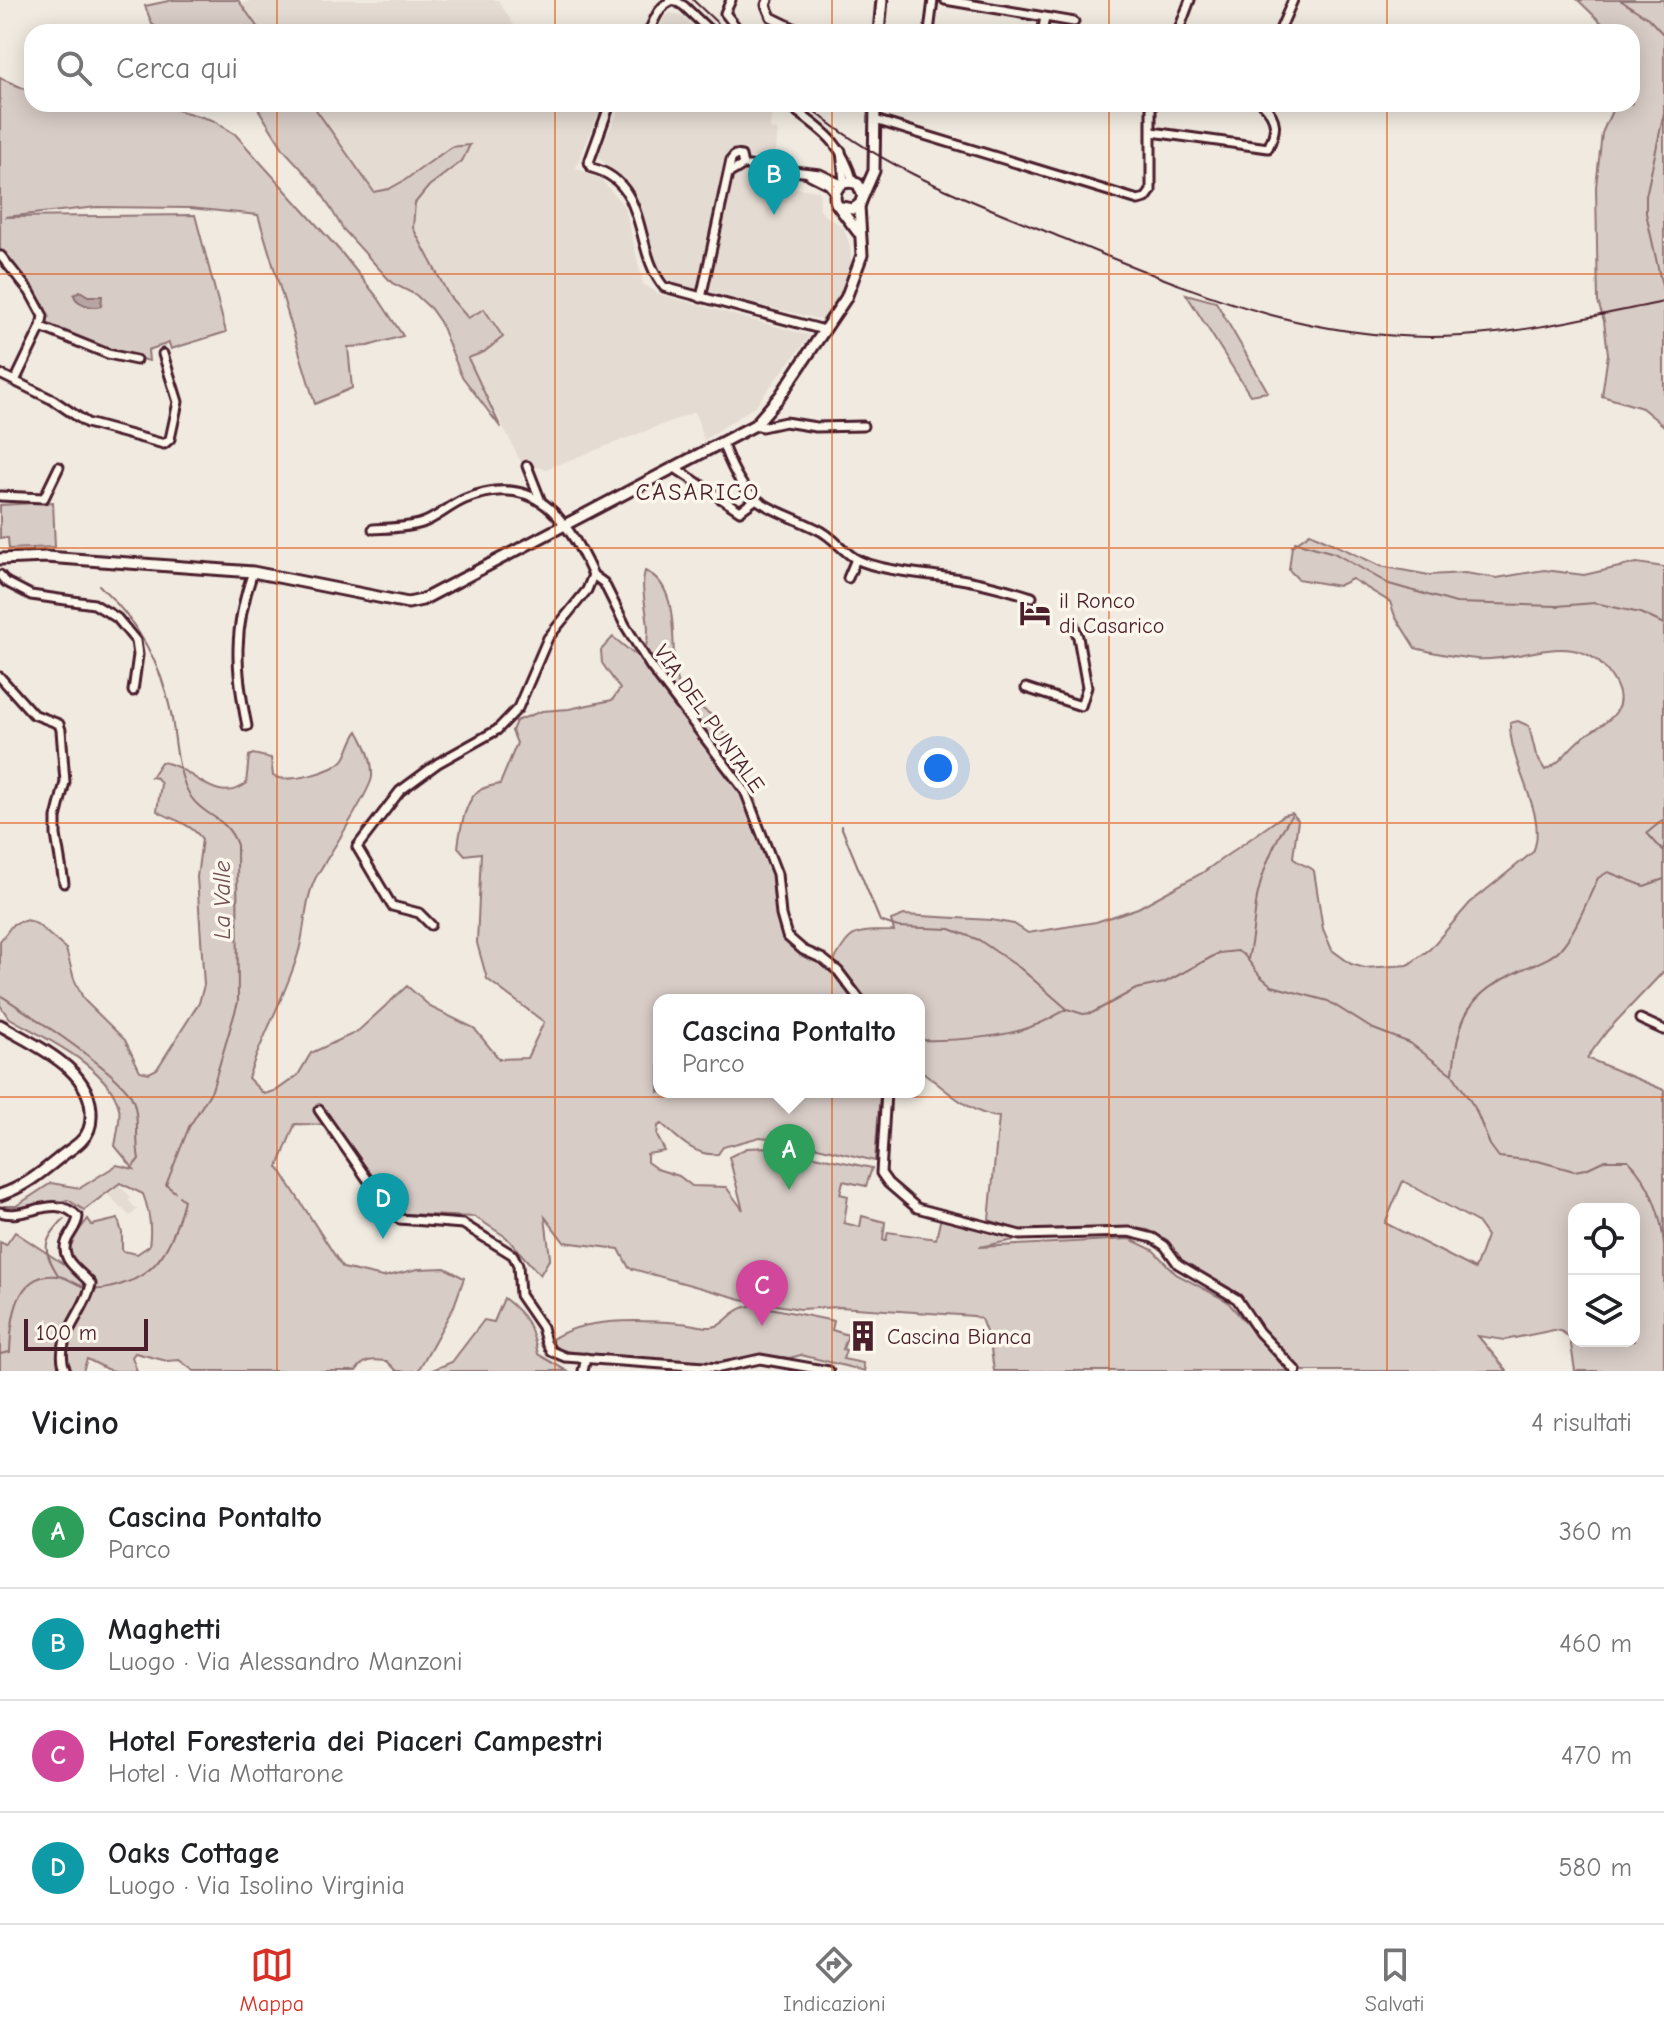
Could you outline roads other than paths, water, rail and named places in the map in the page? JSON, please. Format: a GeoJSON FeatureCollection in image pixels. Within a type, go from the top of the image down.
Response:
{"type":"FeatureCollection","features":[{"type":"Feature","properties":{"kind":"street"},"geometry":{"type":"LineString","coordinates":[[653,24],[665,3],[674,0],[703,24]]}},
{"type":"Feature","properties":{"kind":"street"},"geometry":{"type":"LineString","coordinates":[[731,0],[725,13],[734,24]]}},
{"type":"Feature","properties":{"kind":"street"},"geometry":{"type":"LineString","coordinates":[[768,0],[766,5],[771,17],[785,24]]}},
{"type":"Feature","properties":{"kind":"street"},"geometry":{"type":"LineString","coordinates":[[880,24],[882,0]]}},
{"type":"Feature","properties":{"kind":"street"},"geometry":{"type":"LineString","coordinates":[[930,24],[933,0]]}},
{"type":"Feature","properties":{"kind":"street"},"geometry":{"type":"LineString","coordinates":[[945,0],[1074,22]]}},
{"type":"Feature","properties":{"kind":"street"},"geometry":{"type":"LineString","coordinates":[[1181,24],[1190,0]]}},
{"type":"Feature","properties":{"kind":"street"},"geometry":{"type":"LineString","coordinates":[[1282,24],[1293,0]]}},
{"type":"Feature","properties":{"kind":"street"},"geometry":{"type":"LineString","coordinates":[[1044,24],[1045,18]]}},
{"type":"Feature","properties":{"kind":"street"},"geometry":{"type":"LineString","coordinates":[[607,112],[589,162],[592,168],[601,170],[618,183],[629,197],[640,217],[648,259],[655,277],[665,287],[824,330]]}},
{"type":"Feature","properties":{"kind":"street"},"geometry":{"type":"LineString","coordinates":[[797,112],[841,151],[845,185],[836,203],[860,235]]}},
{"type":"Feature","properties":{"kind":"street"},"geometry":{"type":"LineString","coordinates":[[0,559],[46,557],[253,572],[408,603],[422,600],[755,425],[780,396],[846,298],[859,266],[862,250],[859,206],[873,175],[875,112]]}},
{"type":"Feature","properties":{"kind":"street"},"geometry":{"type":"LineString","coordinates":[[875,120],[1138,200],[1146,198],[1151,191],[1151,112]]}},
{"type":"Feature","properties":{"kind":"street"},"geometry":{"type":"LineString","coordinates":[[1152,132],[1268,148],[1275,121],[1271,112]]}},
{"type":"Feature","properties":{"kind":"street"},"geometry":{"type":"LineString","coordinates":[[749,166],[824,175],[845,185],[861,187],[863,196]]}},
{"type":"Feature","properties":{"kind":"street"},"geometry":{"type":"LineString","coordinates":[[845,185],[864,178],[874,166]]}},
{"type":"Feature","properties":{"kind":"street"},"geometry":{"type":"LineString","coordinates":[[701,298],[728,174]]}},
{"type":"Feature","properties":{"kind":"street"},"geometry":{"type":"LineString","coordinates":[[841,207],[849,210],[859,206]]}},
{"type":"Feature","properties":{"kind":"street"},"geometry":{"type":"LineString","coordinates":[[1,256],[43,316],[41,327],[15,381]]}},
{"type":"Feature","properties":{"kind":"street"},"geometry":{"type":"LineString","coordinates":[[41,327],[108,354],[136,360]]}},
{"type":"Feature","properties":{"kind":"street"},"geometry":{"type":"LineString","coordinates":[[0,374],[53,400],[87,423],[164,444],[170,439],[178,402],[163,354]]}},
{"type":"Feature","properties":{"kind":"street"},"geometry":{"type":"LineString","coordinates":[[755,425],[762,427],[785,422],[816,427],[863,426]]}},
{"type":"Feature","properties":{"kind":"street"},"geometry":{"type":"LineString","coordinates":[[722,442],[732,469],[755,500],[832,537],[856,559],[885,567],[987,583],[1032,597]]}},
{"type":"Feature","properties":{"kind":"street"},"geometry":{"type":"LineString","coordinates":[[527,466],[540,499]]}},
{"type":"Feature","properties":{"kind":"street"},"geometry":{"type":"LineString","coordinates":[[0,496],[44,498],[59,467]]}},
{"type":"Feature","properties":{"kind":"street"},"geometry":{"type":"LineString","coordinates":[[675,468],[740,511],[755,500]]}},
{"type":"Feature","properties":{"kind":"street"},"geometry":{"type":"LineString","coordinates":[[373,529],[425,522],[463,500],[488,491],[515,490],[540,499],[567,524]]}},
{"type":"Feature","properties":{"kind":"street","name":"VIA DEL PUNTALE"},"geometry":{"type":"LineString","coordinates":[[567,524],[593,575],[604,583],[651,667],[745,791],[777,874],[781,915],[787,936],[803,950],[823,959],[838,971],[855,994]]}},
{"type":"Feature","properties":{"kind":"street"},"geometry":{"type":"LineString","coordinates":[[848,578],[856,559]]}},
{"type":"Feature","properties":{"kind":"street"},"geometry":{"type":"LineString","coordinates":[[247,726],[236,644],[243,599],[253,572]]}},
{"type":"Feature","properties":{"kind":"street"},"geometry":{"type":"LineString","coordinates":[[0,575],[6,582],[31,595],[94,604],[117,618],[136,641],[138,655],[133,691]]}},
{"type":"Feature","properties":{"kind":"street"},"geometry":{"type":"LineString","coordinates":[[431,925],[419,913],[392,906],[357,847],[412,780],[497,730],[518,708],[548,638],[587,590],[593,575]]}},
{"type":"Feature","properties":{"kind":"street"},"geometry":{"type":"LineString","coordinates":[[1026,688],[1081,706],[1087,687],[1073,623]]}},
{"type":"Feature","properties":{"kind":"street"},"geometry":{"type":"LineString","coordinates":[[0,677],[33,714],[59,724],[61,730],[65,782],[56,818],[56,835],[64,883]]}},
{"type":"Feature","properties":{"kind":"street"},"geometry":{"type":"LineString","coordinates":[[1640,1019],[1664,1030]]}},
{"type":"Feature","properties":{"kind":"street"},"geometry":{"type":"LineString","coordinates":[[0,1025],[77,1075],[90,1097],[92,1108],[91,1127],[84,1139],[21,1189],[0,1195]]}},
{"type":"Feature","properties":{"kind":"street"},"geometry":{"type":"LineString","coordinates":[[886,1098],[881,1173],[917,1208],[1020,1235],[1129,1232],[1153,1238],[1165,1246],[1178,1264],[1237,1299],[1259,1332],[1296,1371]]}},
{"type":"Feature","properties":{"kind":"street"},"geometry":{"type":"LineString","coordinates":[[319,1110],[395,1216],[405,1220],[463,1224],[513,1255],[518,1265],[520,1295],[542,1327],[551,1351],[565,1357],[719,1368],[760,1359],[829,1371]]}},
{"type":"Feature","properties":{"kind":"street"},"geometry":{"type":"LineString","coordinates":[[0,1212],[9,1215],[51,1205],[72,1211],[78,1217],[65,1243],[65,1253],[89,1285],[65,1342],[62,1354],[66,1371]]}},
{"type":"Feature","properties":{"kind":"street"},"geometry":{"type":"LineString","coordinates":[[583,1371],[586,1358]]}},
{"type":"Feature","properties":{"kind":"waterway"},"geometry":{"type":"LineString","coordinates":[[1620,0],[1648,18],[1664,35]]}},
{"type":"Feature","properties":{"kind":"waterway"},"geometry":{"type":"LineString","coordinates":[[1664,113],[1646,196],[1646,213],[1664,295]]}},
{"type":"Feature","properties":{"kind":"waterway"},"geometry":{"type":"LineString","coordinates":[[1295,542],[1334,553],[1389,584],[1456,603],[1557,606],[1595,603],[1640,613],[1664,624]]}},
{"type":"Feature","properties":{"kind":"waterway","name":"La Valle"},"geometry":{"type":"LineString","coordinates":[[99,585],[135,627],[154,659],[167,694],[179,767],[186,788],[197,804],[227,828],[237,845],[238,1002],[212,1090],[189,1127],[166,1185],[175,1192]]}},
{"type":"Feature","properties":{"kind":"waterway"},"geometry":{"type":"LineString","coordinates":[[1248,959],[1263,876],[1291,816]]}},
{"type":"Feature","properties":{"kind":"waterway"},"geometry":{"type":"LineString","coordinates":[[1664,819],[1647,833],[1664,852]]}},
{"type":"Feature","properties":{"kind":"waterway"},"geometry":{"type":"LineString","coordinates":[[841,826],[880,921],[898,927],[950,929],[979,940],[1020,968],[1067,1009],[1083,1014],[1092,1013],[1136,989],[1164,983],[1219,953],[1237,951],[1272,986],[1328,1001],[1371,1028],[1410,1043],[1453,1075],[1475,1108],[1490,1145],[1499,1157],[1538,1161],[1574,1171],[1605,1160],[1628,1160],[1643,1178],[1654,1200],[1664,1246]]}},
{"type":"Feature","properties":{"kind":"waterway"},"geometry":{"type":"LineString","coordinates":[[1453,1073],[1459,1036],[1469,1009],[1489,988],[1560,949],[1577,924],[1598,878],[1608,872],[1644,886],[1664,879]]}},
{"type":"Feature","properties":{"kind":"waterway"},"geometry":{"type":"LineString","coordinates":[[0,995],[72,1044],[124,1087],[132,1098],[136,1112],[139,1159],[134,1165]]}},
{"type":"Feature","properties":{"kind":"waterway"},"geometry":{"type":"LineString","coordinates":[[925,1040],[1008,1033],[1037,1024],[1067,1009]]}},
{"type":"Feature","properties":{"kind":"waterway","name":"La Valle"},"geometry":{"type":"LineString","coordinates":[[94,1289],[113,1287],[138,1277],[158,1261],[176,1226],[184,1200],[179,1196]]}},
{"type":"Feature","properties":{"kind":"waterway"},"geometry":{"type":"LineString","coordinates":[[58,1275],[47,1246],[52,1233],[64,1219]]}},
{"type":"Feature","properties":{"kind":"waterway","name":"La Valle"},"geometry":{"type":"LineString","coordinates":[[0,1354],[10,1352],[18,1300],[32,1281],[58,1276],[88,1288]]}},
{"type":"Feature","properties":{"kind":"railway"},"geometry":{"type":"LineString","coordinates":[[693,0],[718,24]]}},
{"type":"Feature","properties":{"kind":"railway"},"geometry":{"type":"LineString","coordinates":[[816,112],[891,163],[985,207],[1201,293],[1300,322],[1352,332],[1462,336],[1538,327],[1664,302]]}},
{"type":"Feature","properties":{"kind":"place","name":"Maghetti"},"geometry":{"type":"Point","coordinates":[774,215]}},
{"type":"Feature","properties":{"kind":"place","name":"il Ronco di Casarico"},"geometry":{"type":"Point","coordinates":[1035,613]}},
{"type":"Feature","properties":{"kind":"place","name":"Cascina Pontalto"},"geometry":{"type":"Point","coordinates":[789,1190]}},
{"type":"Feature","properties":{"kind":"place","name":"Oaks Cottage"},"geometry":{"type":"Point","coordinates":[383,1239]}},
{"type":"Feature","properties":{"kind":"place","name":"Hotel Foresteria dei Piaceri Campestri"},"geometry":{"type":"Point","coordinates":[762,1326]}},
{"type":"Feature","properties":{"kind":"place","name":"Cascina Bianca"},"geometry":{"type":"Point","coordinates":[863,1336]}},
{"type":"Feature","properties":{"kind":"district","name":"CASARICO"},"geometry":{"type":"Point","coordinates":[698,492]}}]}
